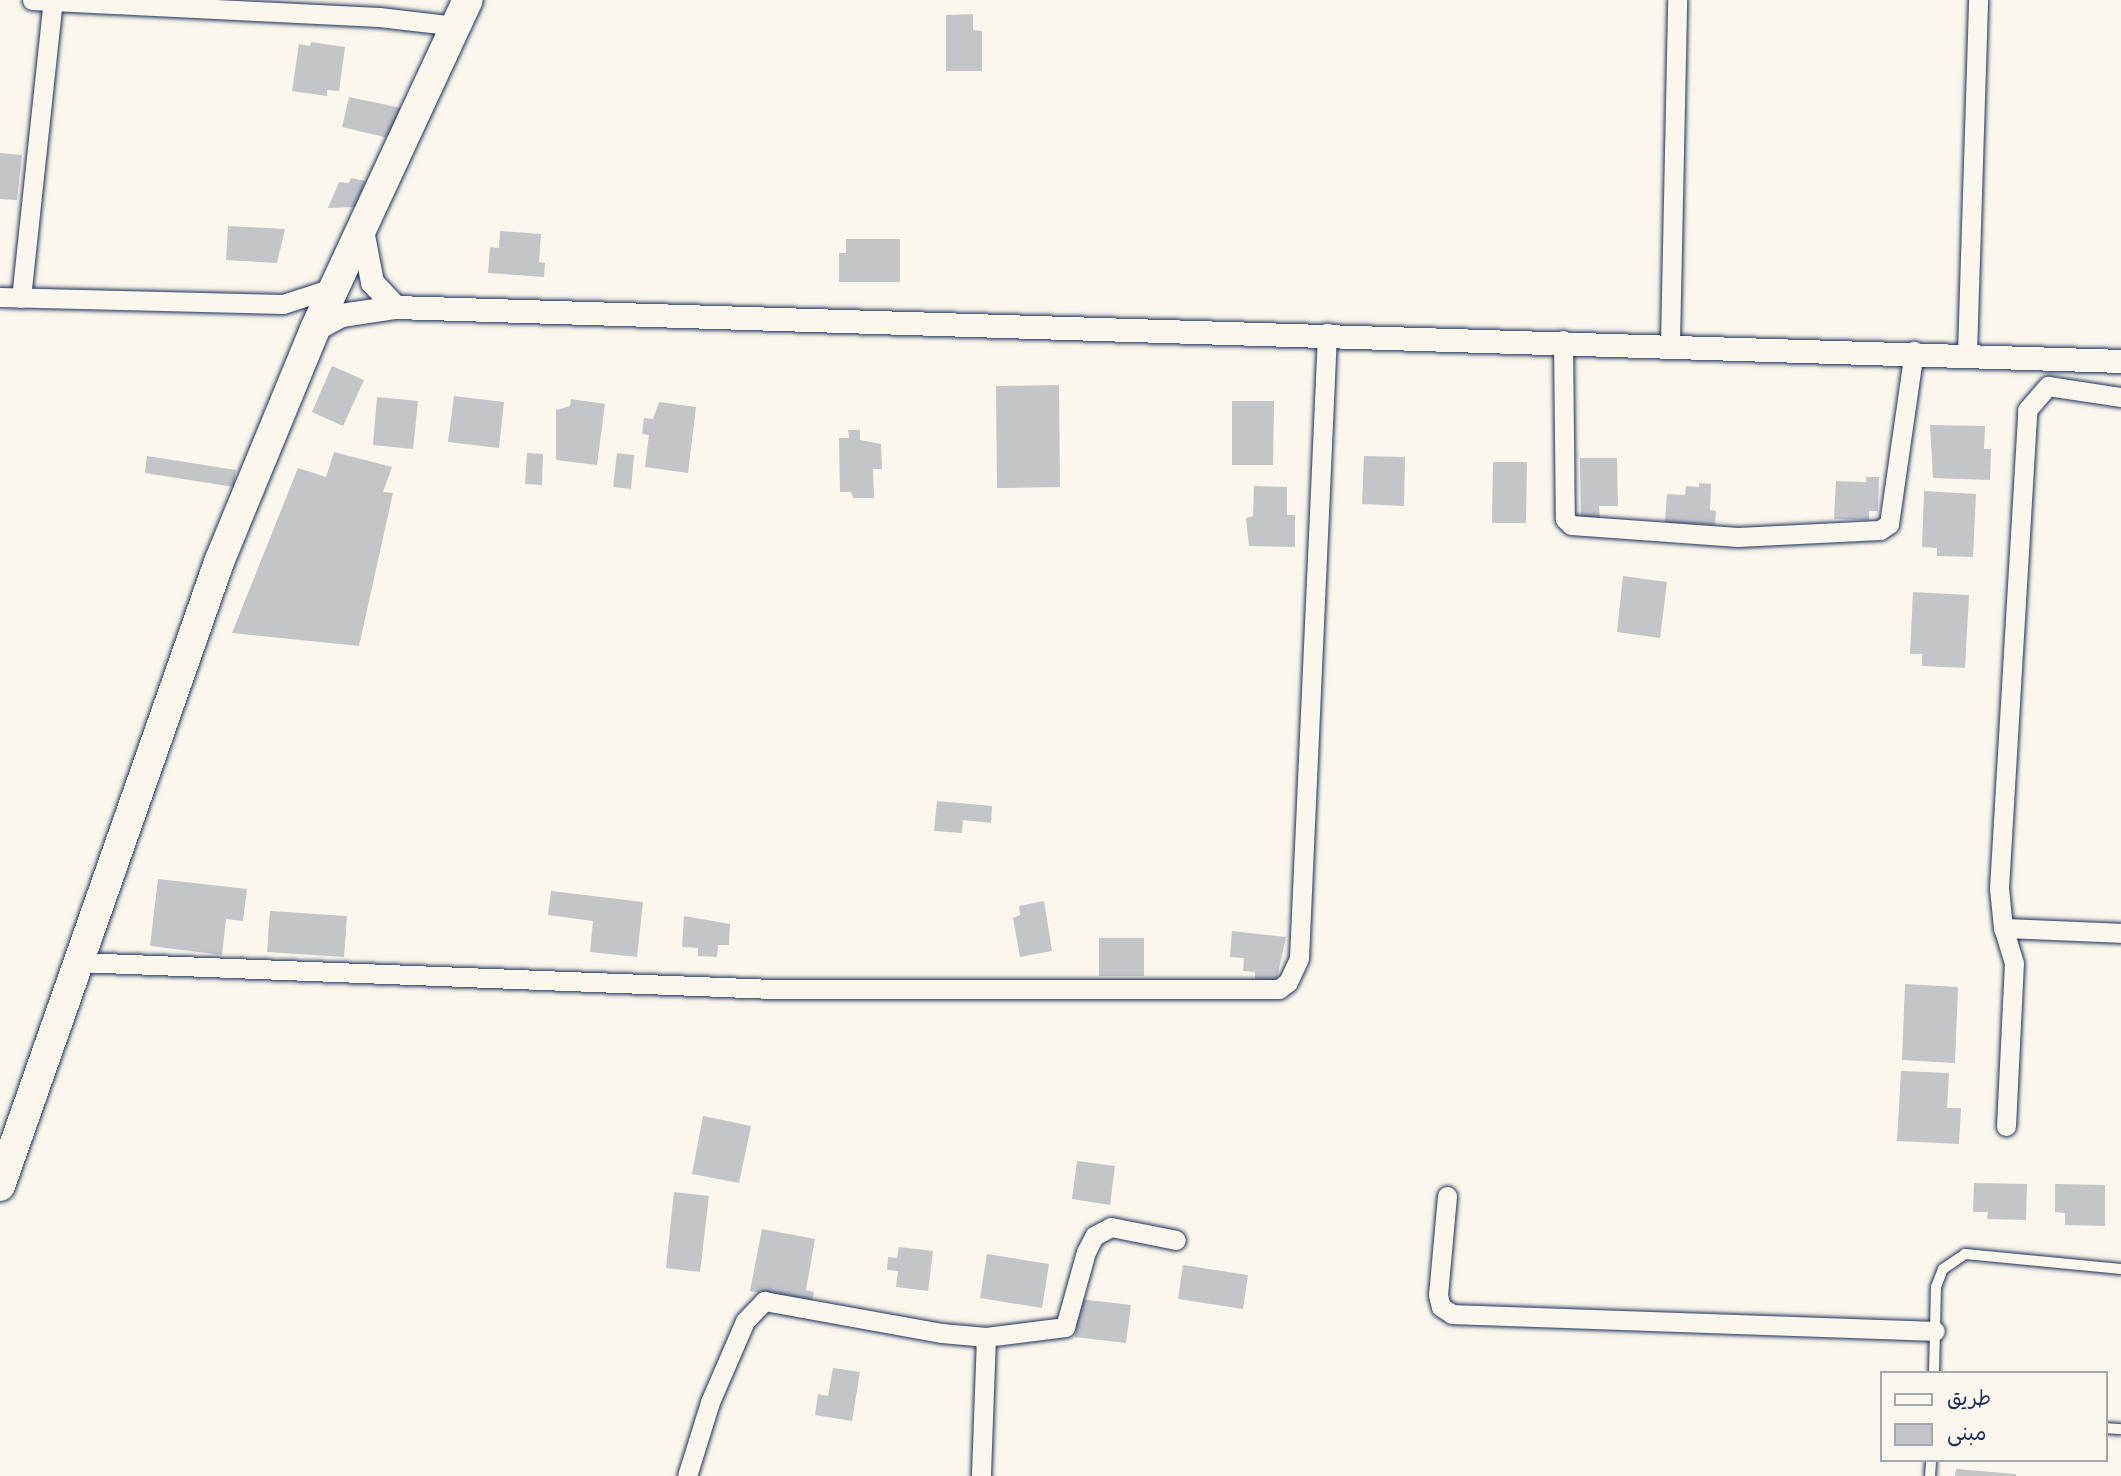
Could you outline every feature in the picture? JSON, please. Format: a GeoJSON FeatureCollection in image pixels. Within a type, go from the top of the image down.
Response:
{"type":"FeatureCollection","features":[{"type":"Feature","properties":{"kind":"main road"},"geometry":{"type":"LineString","coordinates":[[0,1186],[184,653],[315,330],[462,13]]}},
{"type":"Feature","properties":{"kind":"street"},"geometry":{"type":"LineString","coordinates":[[32,0],[379,17],[462,13]]}},
{"type":"Feature","properties":{"kind":"street"},"geometry":{"type":"LineString","coordinates":[[1670,343],[1677,0]]}},
{"type":"Feature","properties":{"kind":"street"},"geometry":{"type":"LineString","coordinates":[[1967,353],[1978,0]]}},
{"type":"Feature","properties":{"kind":"street"},"geometry":{"type":"LineString","coordinates":[[21,298],[53,1]]}},
{"type":"Feature","properties":{"kind":"street"},"geometry":{"type":"LineString","coordinates":[[362,229],[372,282],[395,307]]}},
{"type":"Feature","properties":{"kind":"street"},"geometry":{"type":"LineString","coordinates":[[0,297],[283,304],[334,287]]}},
{"type":"Feature","properties":{"kind":"street"},"geometry":{"type":"LineString","coordinates":[[315,330],[341,315],[395,307],[951,326],[1670,343],[2121,361]]}},
{"type":"Feature","properties":{"kind":"street"},"geometry":{"type":"LineString","coordinates":[[77,962],[774,989],[1279,989],[1288,982],[1299,958],[1326,333]]}},
{"type":"Feature","properties":{"kind":"street"},"geometry":{"type":"LineString","coordinates":[[1563,340],[1565,519],[1571,526],[1738,537],[1880,530],[1889,524],[1914,351]]}},
{"type":"Feature","properties":{"kind":"street"},"geometry":{"type":"LineString","coordinates":[[2006,1126],[2014,963],[2003,928],[1999,888],[2027,410],[2048,386],[2121,397]]}},
{"type":"Feature","properties":{"kind":"street"},"geometry":{"type":"LineString","coordinates":[[2003,928],[2121,933]]}},
{"type":"Feature","properties":{"kind":"street"},"geometry":{"type":"LineString","coordinates":[[1447,1196],[1438,1295],[1441,1307],[1452,1314],[1935,1331]]}},
{"type":"Feature","properties":{"kind":"street"},"geometry":{"type":"LineString","coordinates":[[687,1476],[710,1402],[740,1332],[750,1312],[764,1301],[943,1334],[986,1337],[1065,1327],[1086,1252],[1094,1236],[1111,1227],[1176,1240]]}},
{"type":"Feature","properties":{"kind":"street"},"geometry":{"type":"LineString","coordinates":[[981,1476],[986,1337]]}},
{"type":"Feature","properties":{"kind":"lane"},"geometry":{"type":"LineString","coordinates":[[1934,1371],[1936,1287],[1943,1269],[1965,1254],[2121,1269]]}},
{"type":"Feature","properties":{"kind":"building"},"geometry":{"type":"Polygon","coordinates":[[[973,14],[973,30],[982,31],[982,71],[946,71],[946,15],[973,14]]]}},
{"type":"Feature","properties":{"kind":"building"},"geometry":{"type":"Polygon","coordinates":[[[311,42],[345,47],[339,91],[327,90],[327,96],[292,91],[299,44],[310,46],[311,42]]]}},
{"type":"Feature","properties":{"kind":"building"},"geometry":{"type":"Polygon","coordinates":[[[349,97],[406,109],[397,140],[342,127],[349,97]]]}},
{"type":"Feature","properties":{"kind":"building"},"geometry":{"type":"Polygon","coordinates":[[[0,153],[22,155],[17,200],[0,199],[0,153]]]}},
{"type":"Feature","properties":{"kind":"building"},"geometry":{"type":"Polygon","coordinates":[[[351,178],[366,181],[355,207],[328,208],[339,182],[349,183],[351,178]]]}},
{"type":"Feature","properties":{"kind":"building"},"geometry":{"type":"Polygon","coordinates":[[[228,226],[285,229],[277,263],[226,260],[228,226]]]}},
{"type":"Feature","properties":{"kind":"building"},"geometry":{"type":"Polygon","coordinates":[[[500,231],[541,234],[539,262],[545,263],[544,277],[488,273],[490,247],[499,248],[500,231]]]}},
{"type":"Feature","properties":{"kind":"building"},"geometry":{"type":"Polygon","coordinates":[[[846,239],[900,239],[900,282],[839,282],[839,253],[846,253],[846,239]]]}},
{"type":"Feature","properties":{"kind":"building"},"geometry":{"type":"Polygon","coordinates":[[[332,366],[364,380],[343,426],[312,412],[332,366]]]}},
{"type":"Feature","properties":{"kind":"building"},"geometry":{"type":"Polygon","coordinates":[[[1059,385],[1060,487],[997,488],[996,386],[1059,385]]]}},
{"type":"Feature","properties":{"kind":"building"},"geometry":{"type":"Polygon","coordinates":[[[454,396],[504,402],[499,448],[448,442],[454,396]]]}},
{"type":"Feature","properties":{"kind":"building"},"geometry":{"type":"Polygon","coordinates":[[[377,397],[418,401],[413,449],[373,445],[377,397]]]}},
{"type":"Feature","properties":{"kind":"building"},"geometry":{"type":"Polygon","coordinates":[[[571,399],[605,404],[597,465],[556,460],[556,410],[570,406],[571,399]]]}},
{"type":"Feature","properties":{"kind":"building"},"geometry":{"type":"Polygon","coordinates":[[[1232,401],[1274,401],[1273,465],[1232,465],[1232,401]]]}},
{"type":"Feature","properties":{"kind":"building"},"geometry":{"type":"Polygon","coordinates":[[[659,402],[696,407],[688,473],[645,467],[649,435],[642,434],[644,418],[653,419],[659,402]]]}},
{"type":"Feature","properties":{"kind":"building"},"geometry":{"type":"Polygon","coordinates":[[[1930,425],[1985,426],[1984,449],[1991,449],[1990,480],[1933,478],[1930,425]]]}},
{"type":"Feature","properties":{"kind":"building"},"geometry":{"type":"Polygon","coordinates":[[[848,430],[860,430],[860,440],[881,444],[882,469],[873,469],[874,498],[853,498],[851,492],[840,492],[839,438],[849,438],[848,430]]]}},
{"type":"Feature","properties":{"kind":"building"},"geometry":{"type":"Polygon","coordinates":[[[334,452],[392,467],[383,492],[393,493],[359,646],[232,633],[298,468],[326,477],[334,452]]]}},
{"type":"Feature","properties":{"kind":"building"},"geometry":{"type":"Polygon","coordinates":[[[527,453],[543,454],[542,485],[525,484],[527,453]]]}},
{"type":"Feature","properties":{"kind":"building"},"geometry":{"type":"Polygon","coordinates":[[[617,453],[634,455],[631,489],[613,487],[617,453]]]}},
{"type":"Feature","properties":{"kind":"building"},"geometry":{"type":"Polygon","coordinates":[[[147,456],[236,470],[234,487],[145,473],[147,456]]]}},
{"type":"Feature","properties":{"kind":"building"},"geometry":{"type":"Polygon","coordinates":[[[1364,456],[1405,457],[1404,506],[1362,504],[1364,456]]]}},
{"type":"Feature","properties":{"kind":"building"},"geometry":{"type":"Polygon","coordinates":[[[1580,458],[1617,458],[1618,506],[1599,506],[1600,519],[1581,520],[1580,458]]]}},
{"type":"Feature","properties":{"kind":"building"},"geometry":{"type":"Polygon","coordinates":[[[1493,462],[1527,462],[1526,523],[1492,523],[1493,462]]]}},
{"type":"Feature","properties":{"kind":"building"},"geometry":{"type":"Polygon","coordinates":[[[1866,477],[1879,477],[1878,511],[1869,511],[1869,520],[1834,519],[1836,481],[1866,482],[1866,477]]]}},
{"type":"Feature","properties":{"kind":"building"},"geometry":{"type":"Polygon","coordinates":[[[1699,483],[1711,484],[1710,510],[1716,511],[1715,525],[1665,523],[1667,494],[1685,495],[1686,486],[1699,487],[1699,483]]]}},
{"type":"Feature","properties":{"kind":"building"},"geometry":{"type":"Polygon","coordinates":[[[1254,486],[1287,487],[1287,515],[1295,515],[1295,547],[1249,546],[1246,518],[1253,516],[1254,486]]]}},
{"type":"Feature","properties":{"kind":"building"},"geometry":{"type":"Polygon","coordinates":[[[1924,491],[1976,494],[1973,557],[1937,556],[1937,548],[1922,547],[1924,491]]]}},
{"type":"Feature","properties":{"kind":"building"},"geometry":{"type":"Polygon","coordinates":[[[1623,576],[1667,582],[1660,638],[1617,632],[1623,576]]]}},
{"type":"Feature","properties":{"kind":"building"},"geometry":{"type":"Polygon","coordinates":[[[1913,592],[1969,595],[1965,668],[1922,666],[1922,654],[1910,654],[1913,592]]]}},
{"type":"Feature","properties":{"kind":"building"},"geometry":{"type":"Polygon","coordinates":[[[937,801],[992,806],[991,823],[963,820],[962,833],[934,831],[937,801]]]}},
{"type":"Feature","properties":{"kind":"building"},"geometry":{"type":"Polygon","coordinates":[[[158,879],[247,889],[243,921],[226,919],[222,955],[150,946],[158,879]]]}},
{"type":"Feature","properties":{"kind":"building"},"geometry":{"type":"Polygon","coordinates":[[[551,891],[643,902],[637,957],[590,952],[593,921],[548,915],[551,891]]]}},
{"type":"Feature","properties":{"kind":"building"},"geometry":{"type":"Polygon","coordinates":[[[1044,901],[1052,951],[1020,957],[1013,918],[1020,915],[1019,906],[1044,901]]]}},
{"type":"Feature","properties":{"kind":"building"},"geometry":{"type":"Polygon","coordinates":[[[270,911],[347,916],[344,957],[267,952],[270,911]]]}},
{"type":"Feature","properties":{"kind":"building"},"geometry":{"type":"Polygon","coordinates":[[[684,916],[730,924],[729,945],[718,945],[717,957],[698,956],[698,948],[682,947],[684,916]]]}},
{"type":"Feature","properties":{"kind":"building"},"geometry":{"type":"Polygon","coordinates":[[[1232,931],[1286,937],[1275,987],[1255,980],[1255,972],[1243,971],[1244,958],[1230,957],[1232,931]]]}},
{"type":"Feature","properties":{"kind":"building"},"geometry":{"type":"Polygon","coordinates":[[[1099,938],[1144,938],[1144,976],[1099,976],[1099,938]]]}},
{"type":"Feature","properties":{"kind":"building"},"geometry":{"type":"Polygon","coordinates":[[[1905,984],[1958,987],[1955,1063],[1902,1060],[1905,984]]]}},
{"type":"Feature","properties":{"kind":"building"},"geometry":{"type":"Polygon","coordinates":[[[1901,1071],[1949,1073],[1947,1108],[1961,1108],[1959,1144],[1897,1141],[1901,1071]]]}},
{"type":"Feature","properties":{"kind":"building"},"geometry":{"type":"Polygon","coordinates":[[[703,1116],[751,1126],[739,1183],[692,1174],[703,1116]]]}},
{"type":"Feature","properties":{"kind":"building"},"geometry":{"type":"Polygon","coordinates":[[[1077,1161],[1115,1166],[1110,1205],[1072,1199],[1077,1161]]]}},
{"type":"Feature","properties":{"kind":"building"},"geometry":{"type":"Polygon","coordinates":[[[1974,1183],[2027,1184],[2026,1220],[1987,1219],[1988,1212],[1973,1212],[1974,1183]]]}},
{"type":"Feature","properties":{"kind":"building"},"geometry":{"type":"Polygon","coordinates":[[[2055,1184],[2105,1185],[2105,1226],[2065,1225],[2065,1213],[2055,1212],[2055,1184]]]}},
{"type":"Feature","properties":{"kind":"building"},"geometry":{"type":"Polygon","coordinates":[[[674,1192],[709,1196],[700,1272],[666,1268],[674,1192]]]}},
{"type":"Feature","properties":{"kind":"building"},"geometry":{"type":"Polygon","coordinates":[[[762,1229],[815,1239],[806,1290],[814,1292],[812,1303],[750,1291],[762,1229]]]}},
{"type":"Feature","properties":{"kind":"building"},"geometry":{"type":"Polygon","coordinates":[[[899,1247],[933,1251],[928,1291],[896,1287],[898,1271],[887,1270],[888,1257],[897,1258],[899,1247]]]}},
{"type":"Feature","properties":{"kind":"building"},"geometry":{"type":"Polygon","coordinates":[[[987,1254],[1049,1264],[1042,1308],[980,1298],[987,1254]]]}},
{"type":"Feature","properties":{"kind":"building"},"geometry":{"type":"Polygon","coordinates":[[[1183,1265],[1248,1275],[1243,1309],[1178,1299],[1183,1265]]]}},
{"type":"Feature","properties":{"kind":"building"},"geometry":{"type":"Polygon","coordinates":[[[1080,1299],[1131,1305],[1126,1343],[1075,1337],[1080,1299]]]}},
{"type":"Feature","properties":{"kind":"building"},"geometry":{"type":"Polygon","coordinates":[[[833,1368],[860,1372],[852,1421],[815,1415],[818,1394],[828,1396],[833,1368]]]}},
{"type":"Feature","properties":{"kind":"building"},"geometry":{"type":"Polygon","coordinates":[[[1956,1469],[2016,1474],[2016,1476],[1955,1476],[1956,1469]]]}}]}
